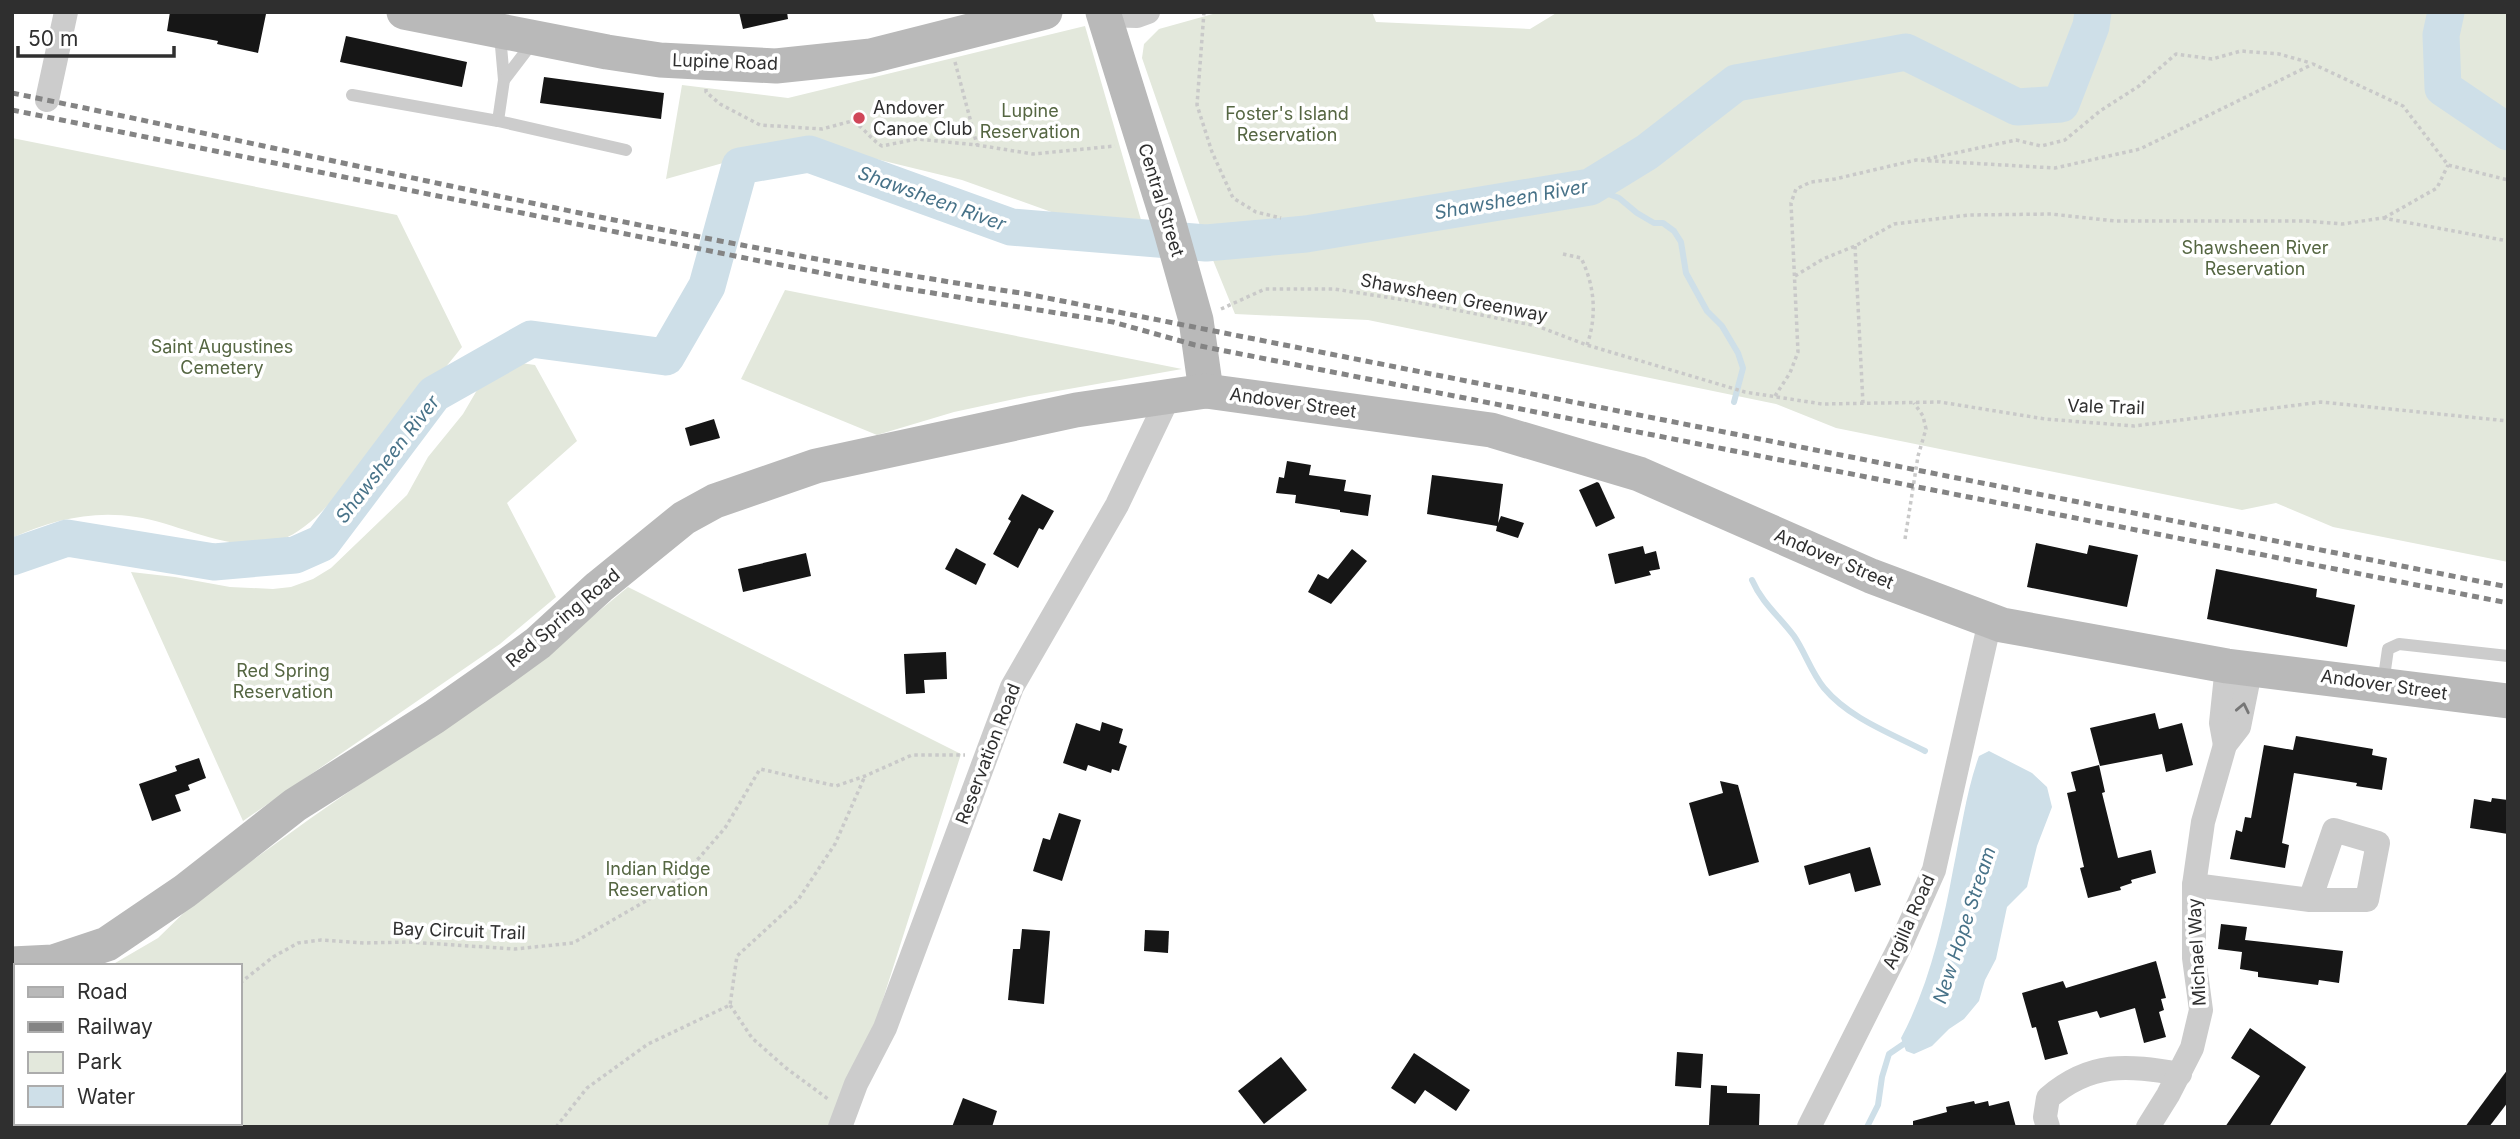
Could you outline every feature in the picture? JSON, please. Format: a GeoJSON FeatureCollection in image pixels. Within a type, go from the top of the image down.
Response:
{"type":"FeatureCollection","features":[{"type":"Feature","properties":{"kind":"main road","name":"Lupine Road"},"geometry":{"type":"LineString","coordinates":[[404,12],[660,60],[776,66],[872,56],[1045,12]]}},
{"type":"Feature","properties":{"kind":"main road","name":"Central Street"},"geometry":{"type":"LineString","coordinates":[[1104,14],[1183,271],[1196,320],[1206,391]]}},
{"type":"Feature","properties":{"kind":"main road","name":"Andover Street"},"geometry":{"type":"LineString","coordinates":[[1169,396],[1206,391],[1491,430],[1639,474],[1871,576],[2002,625],[2239,667],[2508,701]]}},
{"type":"Feature","properties":{"kind":"main road","name":"Red Spring Road"},"geometry":{"type":"LineString","coordinates":[[12,964],[53,962],[107,944],[185,891],[295,805],[495,675],[538,643],[599,587],[684,518],[715,501],[816,466],[1076,410],[1169,396]]}},
{"type":"Feature","properties":{"kind":"street"},"geometry":{"type":"LineString","coordinates":[[47,100],[66,12]]}},
{"type":"Feature","properties":{"kind":"street"},"geometry":{"type":"LineString","coordinates":[[1104,14],[1137,16],[1148,12]]}},
{"type":"Feature","properties":{"kind":"street","name":"Reservation Road"},"geometry":{"type":"LineString","coordinates":[[843,1120],[856,1084],[885,1028],[1012,687],[1117,505],[1169,396]]}},
{"type":"Feature","properties":{"kind":"street","name":"Argilla Road"},"geometry":{"type":"LineString","coordinates":[[1809,1127],[1900,946],[1934,870],[1990,621]]}},
{"type":"Feature","properties":{"kind":"street","name":"Michael Way"},"geometry":{"type":"LineString","coordinates":[[2148,1127],[2180,1074],[2192,1048],[2201,1010],[2194,958],[2194,885],[2203,822],[2225,746],[2239,727],[2239,667]]}},
{"type":"Feature","properties":{"kind":"street"},"geometry":{"type":"LineString","coordinates":[[2194,885],[2310,900]]}},
{"type":"Feature","properties":{"kind":"street"},"geometry":{"type":"LineString","coordinates":[[2048,1127],[2045,1117],[2048,1098],[2067,1082],[2121,1067],[2180,1074]]}},
{"type":"Feature","properties":{"kind":"lane"},"geometry":{"type":"LineString","coordinates":[[498,121],[504,80],[500,31]]}},
{"type":"Feature","properties":{"kind":"lane"},"geometry":{"type":"LineString","coordinates":[[504,80],[536,38]]}},
{"type":"Feature","properties":{"kind":"lane"},"geometry":{"type":"LineString","coordinates":[[352,95],[498,121],[626,150]]}},
{"type":"Feature","properties":{"kind":"lane"},"geometry":{"type":"LineString","coordinates":[[2383,685],[2388,649],[2399,644],[2508,656]]}},
{"type":"Feature","properties":{"kind":"path"},"geometry":{"type":"LineString","coordinates":[[1204,12],[1197,105],[1212,152],[1233,198],[1256,212],[1281,218]]}},
{"type":"Feature","properties":{"kind":"path"},"geometry":{"type":"LineString","coordinates":[[948,36],[977,145]]}},
{"type":"Feature","properties":{"kind":"path"},"geometry":{"type":"LineString","coordinates":[[1775,396],[1790,373],[1798,352],[1791,203],[1796,189],[1811,182],[2016,140],[2041,146],[2065,140],[2100,111],[2139,86],[2176,54],[2212,58],[2241,51],[2279,54],[2313,64],[2403,106],[2448,166],[2508,180]]}},
{"type":"Feature","properties":{"kind":"path"},"geometry":{"type":"LineString","coordinates":[[701,62],[706,92],[720,104],[760,125],[822,129],[852,121],[865,128],[873,141],[882,146],[917,139],[1033,154],[1122,146]]}},
{"type":"Feature","properties":{"kind":"path"},"geometry":{"type":"LineString","coordinates":[[1919,160],[2055,168],[2140,149],[2313,64]]}},
{"type":"Feature","properties":{"kind":"path"},"geometry":{"type":"LineString","coordinates":[[2383,218],[2437,188],[2448,166]]}},
{"type":"Feature","properties":{"kind":"path"},"geometry":{"type":"LineString","coordinates":[[1795,276],[1894,224],[1969,215],[2051,214],[2115,221],[2306,220],[2342,224],[2383,218],[2508,241]]}},
{"type":"Feature","properties":{"kind":"path"},"geometry":{"type":"LineString","coordinates":[[1855,246],[1863,404]]}},
{"type":"Feature","properties":{"kind":"path"},"geometry":{"type":"LineString","coordinates":[[1563,254],[1581,258],[1587,270],[1594,298],[1594,325],[1587,345]]}},
{"type":"Feature","properties":{"kind":"path","name":"Shawsheen Greenway"},"geometry":{"type":"LineString","coordinates":[[1196,320],[1265,289],[1334,289],[1537,326],[1587,345],[1745,392]]}},
{"type":"Feature","properties":{"kind":"path","name":"Vale Trail"},"geometry":{"type":"LineString","coordinates":[[1745,392],[1822,404],[1940,402],[2045,419],[2134,426],[2321,402],[2508,421]]}},
{"type":"Feature","properties":{"kind":"path"},"geometry":{"type":"LineString","coordinates":[[1905,539],[1918,456],[1926,429],[1923,416],[1914,403]]}},
{"type":"Feature","properties":{"kind":"path","name":"Bay Circuit Trail"},"geometry":{"type":"LineString","coordinates":[[242,981],[273,957],[298,943],[321,940],[515,949],[573,943],[666,890],[699,859],[726,828],[760,769],[836,786],[912,755],[961,754],[984,761]]}},
{"type":"Feature","properties":{"kind":"path"},"geometry":{"type":"LineString","coordinates":[[843,1120],[752,1038],[730,1004],[737,956],[798,900],[835,844],[865,776]]}},
{"type":"Feature","properties":{"kind":"path"},"geometry":{"type":"LineString","coordinates":[[556,1127],[587,1088],[648,1044],[730,1004]]}},
{"type":"Feature","properties":{"kind":"green space","name":"Shawsheen River Reservation"},"geometry":{"type":"Polygon","coordinates":[[[1220,12],[1372,12],[1376,22],[1530,29],[1558,12],[2508,12],[2508,562],[2333,527],[2276,503],[2242,510],[1836,428],[1776,404],[1368,320],[1235,314],[1206,243],[1142,58],[1144,44],[1159,29],[1220,12]]]}},
{"type":"Feature","properties":{"kind":"green space","name":"Lupine Reservation"},"geometry":{"type":"Polygon","coordinates":[[[1085,26],[1150,251],[962,180],[802,141],[666,179],[682,85],[788,98],[1085,26]]]}},
{"type":"Feature","properties":{"kind":"green space","name":"Saint Augustines Cemetery"},"geometry":{"type":"Polygon","coordinates":[[[12,138],[397,215],[462,347],[346,486],[308,524],[281,540],[264,544],[228,542],[153,520],[120,515],[72,518],[12,538],[12,138]]]}},
{"type":"Feature","properties":{"kind":"green space"},"geometry":{"type":"Polygon","coordinates":[[[785,290],[1182,369],[954,412],[877,435],[741,379],[785,290]]]}},
{"type":"Feature","properties":{"kind":"green space","name":"Red Spring Reservation"},"geometry":{"type":"Polygon","coordinates":[[[507,361],[535,365],[577,441],[507,503],[556,597],[500,644],[243,821],[131,572],[230,587],[273,589],[291,587],[313,579],[331,568],[407,495],[428,457],[463,414],[480,385],[498,366],[507,361]]]}},
{"type":"Feature","properties":{"kind":"green space","name":"Indian Ridge Reservation"},"geometry":{"type":"Polygon","coordinates":[[[628,587],[961,754],[856,1084],[836,1127],[65,1127],[242,1125],[242,964],[113,964],[158,938],[196,901],[546,655],[628,587]]]}},
{"type":"Feature","properties":{"kind":"water"},"geometry":{"type":"Polygon","coordinates":[[[1989,751],[2032,773],[2047,787],[2052,807],[2037,846],[2027,887],[2007,907],[1996,959],[1985,980],[1979,1001],[1964,1019],[1932,1046],[1914,1054],[1906,1051],[1901,1038],[1911,1019],[1933,956],[1974,770],[1979,756],[1989,751]]]}},
{"type":"Feature","properties":{"kind":"building"},"geometry":{"type":"Polygon","coordinates":[[[170,12],[266,14],[258,53],[217,44],[218,41],[167,31],[170,12]]]}},
{"type":"Feature","properties":{"kind":"building"},"geometry":{"type":"Polygon","coordinates":[[[739,12],[787,12],[788,19],[743,29],[739,12]]]}},
{"type":"Feature","properties":{"kind":"building"},"geometry":{"type":"Polygon","coordinates":[[[346,36],[467,62],[462,87],[340,62],[346,36]]]}},
{"type":"Feature","properties":{"kind":"building"},"geometry":{"type":"Polygon","coordinates":[[[544,77],[664,93],[661,119],[540,103],[544,77]]]}},
{"type":"Feature","properties":{"kind":"building"},"geometry":{"type":"Polygon","coordinates":[[[714,419],[720,438],[690,446],[685,428],[714,419]]]}},
{"type":"Feature","properties":{"kind":"building"},"geometry":{"type":"Polygon","coordinates":[[[1287,461],[1311,465],[1309,475],[1346,480],[1344,491],[1371,495],[1368,516],[1295,503],[1296,495],[1276,493],[1279,477],[1284,478],[1287,461]]]}},
{"type":"Feature","properties":{"kind":"building"},"geometry":{"type":"Polygon","coordinates":[[[1432,475],[1503,484],[1498,523],[1501,516],[1524,523],[1518,538],[1496,531],[1497,526],[1427,514],[1432,475]]]}},
{"type":"Feature","properties":{"kind":"building"},"geometry":{"type":"Polygon","coordinates":[[[1597,482],[1615,518],[1596,527],[1579,490],[1597,482]]]}},
{"type":"Feature","properties":{"kind":"building"},"geometry":{"type":"Polygon","coordinates":[[[1022,494],[1054,511],[1043,530],[1039,528],[1018,568],[993,554],[1022,494]]]}},
{"type":"Feature","properties":{"kind":"building"},"geometry":{"type":"Polygon","coordinates":[[[2036,543],[2087,554],[2089,545],[2138,555],[2127,607],[2027,587],[2036,543]]]}},
{"type":"Feature","properties":{"kind":"building"},"geometry":{"type":"Polygon","coordinates":[[[1643,546],[1645,554],[1656,551],[1660,569],[1649,571],[1651,575],[1615,584],[1608,554],[1643,546]]]}},
{"type":"Feature","properties":{"kind":"building"},"geometry":{"type":"Polygon","coordinates":[[[956,548],[986,564],[976,585],[945,569],[956,548]]]}},
{"type":"Feature","properties":{"kind":"building"},"geometry":{"type":"Polygon","coordinates":[[[1352,549],[1367,561],[1331,604],[1308,592],[1318,574],[1328,579],[1352,549]]]}},
{"type":"Feature","properties":{"kind":"building"},"geometry":{"type":"Polygon","coordinates":[[[806,553],[811,576],[743,592],[738,569],[806,553]]]}},
{"type":"Feature","properties":{"kind":"building"},"geometry":{"type":"Polygon","coordinates":[[[2216,569],[2317,589],[2316,597],[2355,605],[2347,647],[2207,619],[2216,569]]]}},
{"type":"Feature","properties":{"kind":"building"},"geometry":{"type":"Polygon","coordinates":[[[946,652],[947,679],[924,680],[925,693],[906,694],[904,654],[946,652]]]}},
{"type":"Feature","properties":{"kind":"building"},"geometry":{"type":"Polygon","coordinates":[[[2155,713],[2159,729],[2182,723],[2193,765],[2166,772],[2162,754],[2100,766],[2090,728],[2155,713]]]}},
{"type":"Feature","properties":{"kind":"building"},"geometry":{"type":"Polygon","coordinates":[[[1102,722],[1123,729],[1119,743],[1127,746],[1119,771],[1112,769],[1111,773],[1088,765],[1086,771],[1063,763],[1076,723],[1100,731],[1102,722]]]}},
{"type":"Feature","properties":{"kind":"building"},"geometry":{"type":"Polygon","coordinates":[[[2296,736],[2373,749],[2372,755],[2387,758],[2382,790],[2356,786],[2357,783],[2294,773],[2282,843],[2289,845],[2285,868],[2230,859],[2236,830],[2242,832],[2245,817],[2251,818],[2264,745],[2293,750],[2296,736]]]}},
{"type":"Feature","properties":{"kind":"building"},"geometry":{"type":"Polygon","coordinates":[[[199,758],[206,778],[188,785],[190,790],[175,795],[181,811],[152,821],[139,784],[177,771],[175,766],[199,758]]]}},
{"type":"Feature","properties":{"kind":"building"},"geometry":{"type":"Polygon","coordinates":[[[2099,765],[2105,792],[2102,793],[2118,858],[2151,850],[2156,873],[2131,880],[2132,883],[2120,887],[2121,890],[2088,898],[2080,868],[2084,867],[2067,793],[2076,791],[2071,772],[2099,765]]]}},
{"type":"Feature","properties":{"kind":"building"},"geometry":{"type":"Polygon","coordinates":[[[1720,781],[1738,785],[1759,862],[1709,876],[1689,803],[1723,793],[1720,781]]]}},
{"type":"Feature","properties":{"kind":"building"},"geometry":{"type":"Polygon","coordinates":[[[2492,798],[2508,800],[2508,834],[2470,828],[2474,799],[2491,802],[2492,798]]]}},
{"type":"Feature","properties":{"kind":"building"},"geometry":{"type":"Polygon","coordinates":[[[1059,813],[1081,820],[1062,881],[1033,871],[1043,838],[1050,840],[1059,813]]]}},
{"type":"Feature","properties":{"kind":"building"},"geometry":{"type":"Polygon","coordinates":[[[1870,847],[1881,885],[1855,892],[1850,873],[1809,885],[1804,866],[1870,847]]]}},
{"type":"Feature","properties":{"kind":"building"},"geometry":{"type":"Polygon","coordinates":[[[2221,924],[2247,927],[2245,940],[2343,951],[2339,983],[2319,980],[2318,985],[2258,977],[2258,972],[2240,969],[2242,952],[2218,949],[2221,924]]]}},
{"type":"Feature","properties":{"kind":"building"},"geometry":{"type":"Polygon","coordinates":[[[1022,929],[1050,931],[1044,1004],[1008,1000],[1013,949],[1020,949],[1022,929]]]}},
{"type":"Feature","properties":{"kind":"building"},"geometry":{"type":"Polygon","coordinates":[[[1145,930],[1169,931],[1168,953],[1144,951],[1145,930]]]}},
{"type":"Feature","properties":{"kind":"building"},"geometry":{"type":"Polygon","coordinates":[[[2156,961],[2166,998],[2161,999],[2164,1010],[2159,1012],[2166,1037],[2144,1043],[2135,1008],[2100,1018],[2097,1011],[2058,1021],[2068,1054],[2045,1060],[2036,1027],[2032,1028],[2022,993],[2063,981],[2066,988],[2156,961]]]}},
{"type":"Feature","properties":{"kind":"building"},"geometry":{"type":"Polygon","coordinates":[[[2250,1028],[2306,1067],[2269,1127],[2225,1127],[2260,1076],[2231,1058],[2250,1028]]]}},
{"type":"Feature","properties":{"kind":"building"},"geometry":{"type":"Polygon","coordinates":[[[1677,1052],[1703,1054],[1701,1088],[1675,1086],[1677,1052]]]}},
{"type":"Feature","properties":{"kind":"building"},"geometry":{"type":"Polygon","coordinates":[[[1414,1053],[1470,1090],[1456,1111],[1425,1090],[1415,1104],[1391,1088],[1414,1053]]]}},
{"type":"Feature","properties":{"kind":"building"},"geometry":{"type":"Polygon","coordinates":[[[1281,1057],[1307,1090],[1264,1124],[1238,1091],[1281,1057]]]}},
{"type":"Feature","properties":{"kind":"building"},"geometry":{"type":"Polygon","coordinates":[[[2508,1069],[2508,1102],[2489,1127],[2465,1127],[2508,1069]]]}},
{"type":"Feature","properties":{"kind":"building"},"geometry":{"type":"Polygon","coordinates":[[[1711,1085],[1727,1086],[1727,1093],[1760,1094],[1759,1126],[1709,1125],[1711,1085]]]}},
{"type":"Feature","properties":{"kind":"building"},"geometry":{"type":"Polygon","coordinates":[[[963,1098],[997,1111],[992,1127],[952,1127],[963,1098]]]}},
{"type":"Feature","properties":{"kind":"building"},"geometry":{"type":"Polygon","coordinates":[[[1974,1101],[1975,1104],[1988,1101],[1989,1106],[2009,1101],[2016,1127],[1913,1127],[1913,1121],[1947,1112],[1946,1107],[1974,1101]]]}},
{"type":"Feature","properties":{"kind":"waterway","name":"Shawsheen River"},"geometry":{"type":"LineString","coordinates":[[12,557],[67,538],[214,562],[295,555],[322,543],[434,394],[531,339],[666,357],[707,286],[740,166],[809,154],[1011,227],[1206,243],[1306,234],[1590,187],[1647,152],[1736,83],[1906,52],[2017,107],[2061,104],[2091,26],[2093,12]]}},
{"type":"Feature","properties":{"kind":"waterway","name":"Shawsheen River"},"geometry":{"type":"LineString","coordinates":[[2446,12],[2441,35],[2443,88],[2508,132]]}},
{"type":"Feature","properties":{"kind":"waterway","name":"New Hope Stream"},"geometry":{"type":"LineString","coordinates":[[1590,187],[1619,198],[1637,213],[1654,223],[1663,223],[1674,231],[1681,242],[1686,273],[1707,311],[1722,326],[1738,353],[1743,368],[1734,402]]}},
{"type":"Feature","properties":{"kind":"waterway","name":"New Hope Stream"},"geometry":{"type":"LineString","coordinates":[[1752,580],[1766,603],[1794,636],[1819,682],[1834,699],[1871,724],[1925,751]]}},
{"type":"Feature","properties":{"kind":"waterway","name":"New Hope Stream"},"geometry":{"type":"LineString","coordinates":[[1867,1127],[1878,1105],[1889,1054],[1908,1041]]}},
{"type":"Feature","properties":{"kind":"railway"},"geometry":{"type":"LineString","coordinates":[[12,93],[645,226],[899,274],[1027,294],[2508,587]]}},
{"type":"Feature","properties":{"kind":"railway"},"geometry":{"type":"LineString","coordinates":[[12,110],[889,286],[1113,322],[1195,345],[2508,603]]}},
{"type":"Feature","properties":{"kind":"place","name":"Andover Canoe Club"},"geometry":{"type":"Point","coordinates":[859,118]}},
{"type":"Feature","properties":{"kind":"park label","name":"Foster's Island Reservation"},"geometry":{"type":"Point","coordinates":[1287,124]}}]}
